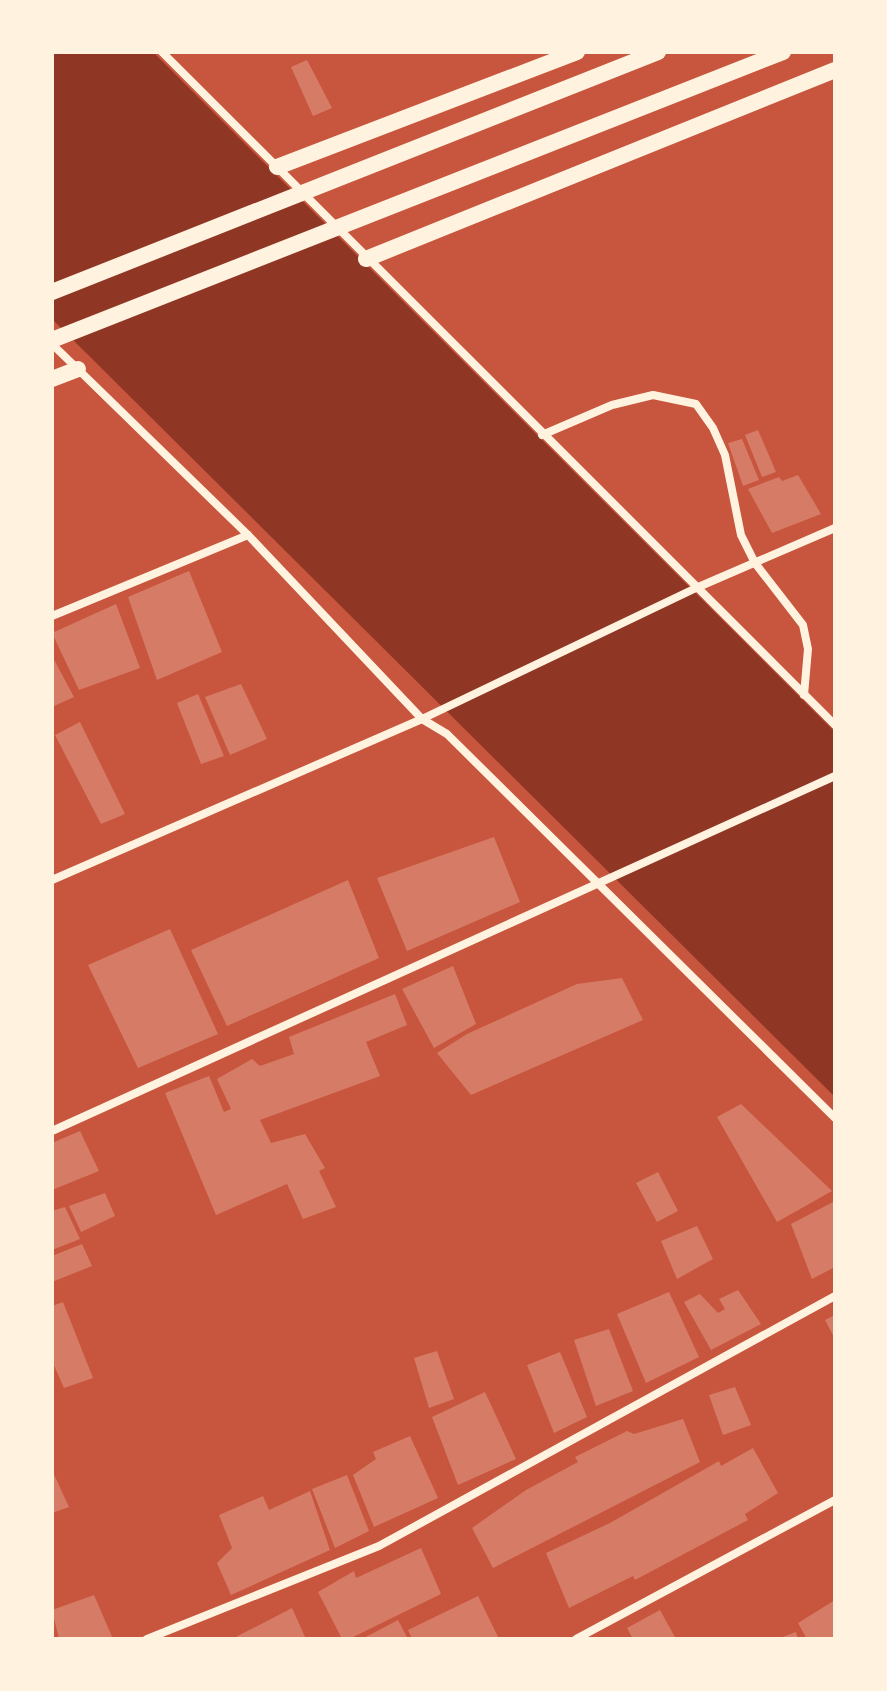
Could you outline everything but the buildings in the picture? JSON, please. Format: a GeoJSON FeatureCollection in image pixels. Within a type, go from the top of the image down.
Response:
{"type":"FeatureCollection","features":[{"type":"Feature","properties":{"kind":"main road"},"geometry":{"type":"LineString","coordinates":[[277,167],[577,52]]}},
{"type":"Feature","properties":{"kind":"main road"},"geometry":{"type":"LineString","coordinates":[[52,292],[658,52]]}},
{"type":"Feature","properties":{"kind":"main road"},"geometry":{"type":"LineString","coordinates":[[52,342],[783,52]]}},
{"type":"Feature","properties":{"kind":"main road"},"geometry":{"type":"LineString","coordinates":[[366,259],[835,70]]}},
{"type":"Feature","properties":{"kind":"main road"},"geometry":{"type":"LineString","coordinates":[[52,379],[78,369]]}},
{"type":"Feature","properties":{"kind":"street"},"geometry":{"type":"LineString","coordinates":[[162,52],[835,725]]}},
{"type":"Feature","properties":{"kind":"street"},"geometry":{"type":"LineString","coordinates":[[52,342],[248,535],[422,719],[447,734],[835,1118]]}},
{"type":"Feature","properties":{"kind":"street"},"geometry":{"type":"LineString","coordinates":[[542,435],[612,405],[653,395],[696,404],[713,428],[725,455],[741,535],[755,563],[803,625],[808,649],[804,695]]}},
{"type":"Feature","properties":{"kind":"street"},"geometry":{"type":"LineString","coordinates":[[52,880],[422,719],[696,588],[835,528]]}},
{"type":"Feature","properties":{"kind":"street"},"geometry":{"type":"LineString","coordinates":[[52,616],[248,535]]}},
{"type":"Feature","properties":{"kind":"street"},"geometry":{"type":"LineString","coordinates":[[52,1131],[602,885],[835,776]]}},
{"type":"Feature","properties":{"kind":"street"},"geometry":{"type":"LineString","coordinates":[[147,1639],[379,1546],[835,1296]]}},
{"type":"Feature","properties":{"kind":"street"},"geometry":{"type":"LineString","coordinates":[[576,1639],[835,1500]]}},
{"type":"Feature","properties":{"kind":"shaded area"},"geometry":{"type":"Polygon","coordinates":[[[52,52],[153,52],[835,732],[835,1097],[52,319],[52,52]]]}}]}
